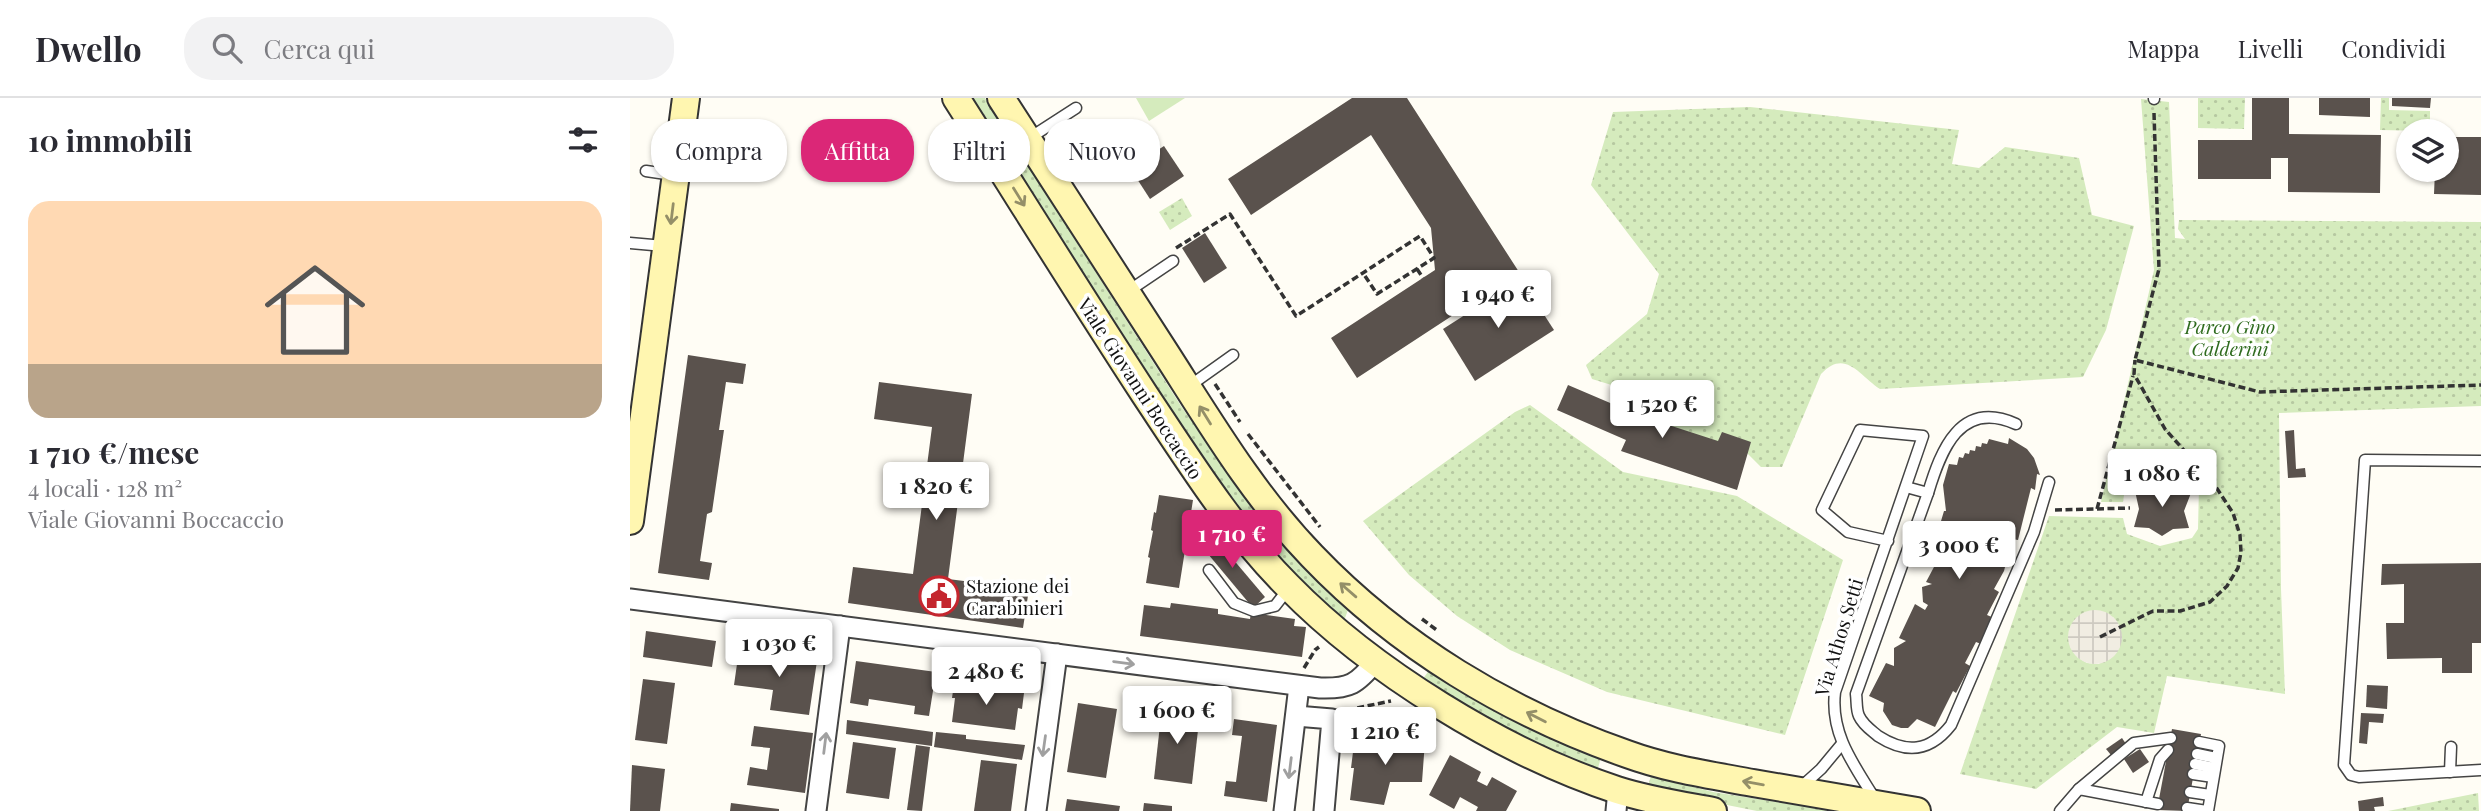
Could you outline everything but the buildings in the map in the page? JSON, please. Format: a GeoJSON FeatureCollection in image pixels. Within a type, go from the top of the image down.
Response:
{"type":"FeatureCollection","features":[{"type":"Feature","properties":{"kind":"main road"},"geometry":{"type":"LineString","coordinates":[[684,119],[686,98]]}},
{"type":"Feature","properties":{"kind":"main road","name":"Viale Giovanni Boccaccio"},"geometry":{"type":"LineString","coordinates":[[956,98],[1096,321],[1194,468],[1241,532],[1289,588],[1376,661],[1475,726],[1563,768],[1617,800],[1698,810]]}},
{"type":"Feature","properties":{"kind":"main road","name":"Viale Giovanni Boccaccio"},"geometry":{"type":"LineString","coordinates":[[1001,98],[1015,119]]}},
{"type":"Feature","properties":{"kind":"main road","name":"Viale Giovanni Boccaccio"},"geometry":{"type":"LineString","coordinates":[[1030,142],[1242,470],[1285,527],[1331,575],[1405,624],[1433,658],[1525,712],[1627,755],[1681,770],[1917,811]]}},
{"type":"Feature","properties":{"kind":"main road"},"geometry":{"type":"LineString","coordinates":[[630,521],[637,411],[668,247],[676,182]]}},
{"type":"Feature","properties":{"kind":"main road"},"geometry":{"type":"LineString","coordinates":[[1376,661],[1405,624]]}},
{"type":"Feature","properties":{"kind":"main road"},"geometry":{"type":"LineString","coordinates":[[1617,800],[1627,755]]}},
{"type":"Feature","properties":{"kind":"street"},"geometry":{"type":"LineString","coordinates":[[630,599],[1297,686],[1335,688],[1359,681],[1376,661]]}},
{"type":"Feature","properties":{"kind":"street"},"geometry":{"type":"LineString","coordinates":[[816,811],[840,626]]}},
{"type":"Feature","properties":{"kind":"street"},"geometry":{"type":"LineString","coordinates":[[1036,811],[1057,654]]}},
{"type":"Feature","properties":{"kind":"street"},"geometry":{"type":"LineString","coordinates":[[1284,811],[1296,716],[1297,686]]}},
{"type":"Feature","properties":{"kind":"street"},"geometry":{"type":"LineString","coordinates":[[1324,811],[1337,715],[1335,688]]}},
{"type":"Feature","properties":{"kind":"street"},"geometry":{"type":"LineString","coordinates":[[1296,716],[1337,715]]}},
{"type":"Feature","properties":{"kind":"lane"},"geometry":{"type":"LineString","coordinates":[[1030,138],[1076,108]]}},
{"type":"Feature","properties":{"kind":"lane"},"geometry":{"type":"LineString","coordinates":[[646,171],[651,172]]}},
{"type":"Feature","properties":{"kind":"lane"},"geometry":{"type":"LineString","coordinates":[[630,243],[668,247]]}},
{"type":"Feature","properties":{"kind":"lane"},"geometry":{"type":"LineString","coordinates":[[1127,293],[1171,257]]}},
{"type":"Feature","properties":{"kind":"lane"},"geometry":{"type":"LineString","coordinates":[[1188,387],[1233,355]]}},
{"type":"Feature","properties":{"kind":"lane"},"geometry":{"type":"LineString","coordinates":[[2016,424],[1990,416],[1967,424],[1950,437],[1938,460],[1856,694],[1858,714],[1867,728],[1906,749],[1930,744],[1942,737],[1951,725],[2034,532],[2049,482]]}},
{"type":"Feature","properties":{"kind":"lane","name":"Via Athos Setti"},"geometry":{"type":"LineString","coordinates":[[1879,805],[1841,745],[1833,707],[1835,692],[1888,541],[1923,436],[1860,430],[1822,510],[1848,532],[1888,541]]}},
{"type":"Feature","properties":{"kind":"lane"},"geometry":{"type":"LineString","coordinates":[[2481,461],[2365,460],[2344,765],[2351,775],[2359,777],[2481,770]]}},
{"type":"Feature","properties":{"kind":"lane"},"geometry":{"type":"LineString","coordinates":[[1906,487],[1928,493]]}},
{"type":"Feature","properties":{"kind":"lane"},"geometry":{"type":"LineString","coordinates":[[1209,570],[1234,603],[1254,611],[1275,606],[1289,588]]}},
{"type":"Feature","properties":{"kind":"lane"},"geometry":{"type":"LineString","coordinates":[[2060,811],[2079,789],[2134,743],[2171,738]]}},
{"type":"Feature","properties":{"kind":"lane"},"geometry":{"type":"LineString","coordinates":[[2187,808],[2207,811],[2219,746],[2199,742]]}},
{"type":"Feature","properties":{"kind":"lane"},"geometry":{"type":"LineString","coordinates":[[1796,791],[1821,769],[1841,745]]}},
{"type":"Feature","properties":{"kind":"lane"},"geometry":{"type":"LineString","coordinates":[[2451,747],[2451,772]]}},
{"type":"Feature","properties":{"kind":"lane"},"geometry":{"type":"LineString","coordinates":[[2146,802],[2156,787],[2163,761]]}},
{"type":"Feature","properties":{"kind":"lane"},"geometry":{"type":"LineString","coordinates":[[2215,767],[2195,764],[2215,767]]}},
{"type":"Feature","properties":{"kind":"lane"},"geometry":{"type":"LineString","coordinates":[[2079,789],[2158,804]]}},
{"type":"Feature","properties":{"kind":"lane"},"geometry":{"type":"LineString","coordinates":[[2190,792],[2210,795]]}},
{"type":"Feature","properties":{"kind":"path"},"geometry":{"type":"LineString","coordinates":[[2097,509],[2134,374],[2135,360],[2158,269],[2154,99]]}},
{"type":"Feature","properties":{"kind":"path"},"geometry":{"type":"LineString","coordinates":[[1171,257],[1230,214],[1296,316],[1420,236],[1434,258],[1377,294],[1363,273]]}},
{"type":"Feature","properties":{"kind":"path"},"geometry":{"type":"LineString","coordinates":[[1417,269],[1423,278]]}},
{"type":"Feature","properties":{"kind":"path"},"geometry":{"type":"LineString","coordinates":[[2135,360],[2260,392],[2481,385]]}},
{"type":"Feature","properties":{"kind":"path"},"geometry":{"type":"LineString","coordinates":[[2100,637],[2153,611],[2180,611],[2210,601],[2227,586],[2238,568],[2240,535],[2233,513],[2214,484],[2165,429],[2134,374]]}},
{"type":"Feature","properties":{"kind":"path"},"geometry":{"type":"LineString","coordinates":[[1236,424],[1218,393],[1327,536]]}},
{"type":"Feature","properties":{"kind":"path"},"geometry":{"type":"LineString","coordinates":[[1242,434],[1315,528]]}},
{"type":"Feature","properties":{"kind":"path"},"geometry":{"type":"LineString","coordinates":[[2179,484],[2190,459]]}},
{"type":"Feature","properties":{"kind":"path"},"geometry":{"type":"LineString","coordinates":[[2053,510],[2130,508]]}},
{"type":"Feature","properties":{"kind":"path"},"geometry":{"type":"LineString","coordinates":[[1419,617],[1444,636]]}},
{"type":"Feature","properties":{"kind":"path"},"geometry":{"type":"LineString","coordinates":[[1405,624],[1432,630]]}},
{"type":"Feature","properties":{"kind":"path"},"geometry":{"type":"LineString","coordinates":[[1297,686],[1314,650],[1322,647]]}},
{"type":"Feature","properties":{"kind":"path"},"geometry":{"type":"LineString","coordinates":[[1337,715],[1396,700]]}},
{"type":"Feature","properties":{"kind":"green space"},"geometry":{"type":"Polygon","coordinates":[[[968,98],[985,98],[998,119],[981,119],[968,98]]]}},
{"type":"Feature","properties":{"kind":"green space"},"geometry":{"type":"Polygon","coordinates":[[[1136,98],[1185,98],[1152,119],[1148,119],[1136,98]]]}},
{"type":"Feature","properties":{"kind":"green space"},"geometry":{"type":"Polygon","coordinates":[[[2198,98],[2245,98],[2244,129],[2198,128],[2198,98]]]}},
{"type":"Feature","properties":{"kind":"green space"},"geometry":{"type":"Polygon","coordinates":[[[2381,98],[2389,98],[2389,110],[2430,111],[2430,119],[2396,119],[2396,130],[2380,130],[2381,98]]]}},
{"type":"Feature","properties":{"kind":"green space","name":"Parco Gino Calderini"},"geometry":{"type":"Polygon","coordinates":[[[2141,99],[2169,102],[2175,238],[2185,239],[2178,229],[2179,220],[2481,222],[2481,406],[2279,413],[2285,694],[2167,676],[2154,733],[2117,727],[2036,789],[1960,774],[2049,516],[2123,518],[2127,534],[2160,546],[2192,538],[2198,529],[2199,487],[2164,471],[2131,480],[2125,488],[2123,502],[2101,502],[2154,270],[2141,99]],[[2113,617],[2077,657],[2087,663],[2099,664],[2122,639],[2120,627],[2113,617]]]}},
{"type":"Feature","properties":{"kind":"green space"},"geometry":{"type":"Polygon","coordinates":[[[1750,107],[1959,130],[1952,164],[1979,168],[2005,147],[2079,158],[2092,215],[2134,226],[2106,330],[2083,377],[1880,389],[1852,366],[1837,363],[1821,374],[1782,467],[1761,467],[1746,452],[1653,424],[1651,413],[1670,403],[1592,379],[1586,365],[1647,314],[1659,274],[1591,185],[1613,112],[1750,107]]]}},
{"type":"Feature","properties":{"kind":"green space"},"geometry":{"type":"Polygon","coordinates":[[[1030,169],[1181,406],[1270,526],[1347,606],[1345,618],[1337,619],[1233,511],[1022,182],[1030,182],[1030,169]]]}},
{"type":"Feature","properties":{"kind":"green space"},"geometry":{"type":"Polygon","coordinates":[[[1182,198],[1192,216],[1170,230],[1159,212],[1182,198]]]}},
{"type":"Feature","properties":{"kind":"green space"},"geometry":{"type":"Polygon","coordinates":[[[1530,405],[1623,472],[1737,496],[1843,560],[1785,735],[1607,692],[1510,650],[1457,616],[1409,575],[1363,521],[1515,412],[1530,405]]]}},
{"type":"Feature","properties":{"kind":"green space"},"geometry":{"type":"Polygon","coordinates":[[[1430,669],[1598,757],[1598,768],[1578,766],[1420,683],[1430,669]]]}},
{"type":"Feature","properties":{"kind":"green space"},"geometry":{"type":"Polygon","coordinates":[[[1651,776],[1713,792],[1833,811],[1757,811],[1647,789],[1651,776]]]}},
{"type":"Feature","properties":{"kind":"green space"},"geometry":{"type":"Polygon","coordinates":[[[2478,793],[2479,811],[2388,811],[2478,793]]]}},
{"type":"Feature","properties":{"kind":"shaded area"},"geometry":{"type":"Polygon","coordinates":[[[2095,610],[2114,618],[2122,637],[2114,656],[2095,664],[2076,656],[2068,637],[2076,618],[2095,610]]]}},
{"type":"Feature","properties":{"kind":"place","name":"Stazione dei Carabinieri"},"geometry":{"type":"Point","coordinates":[939,596]}}]}
